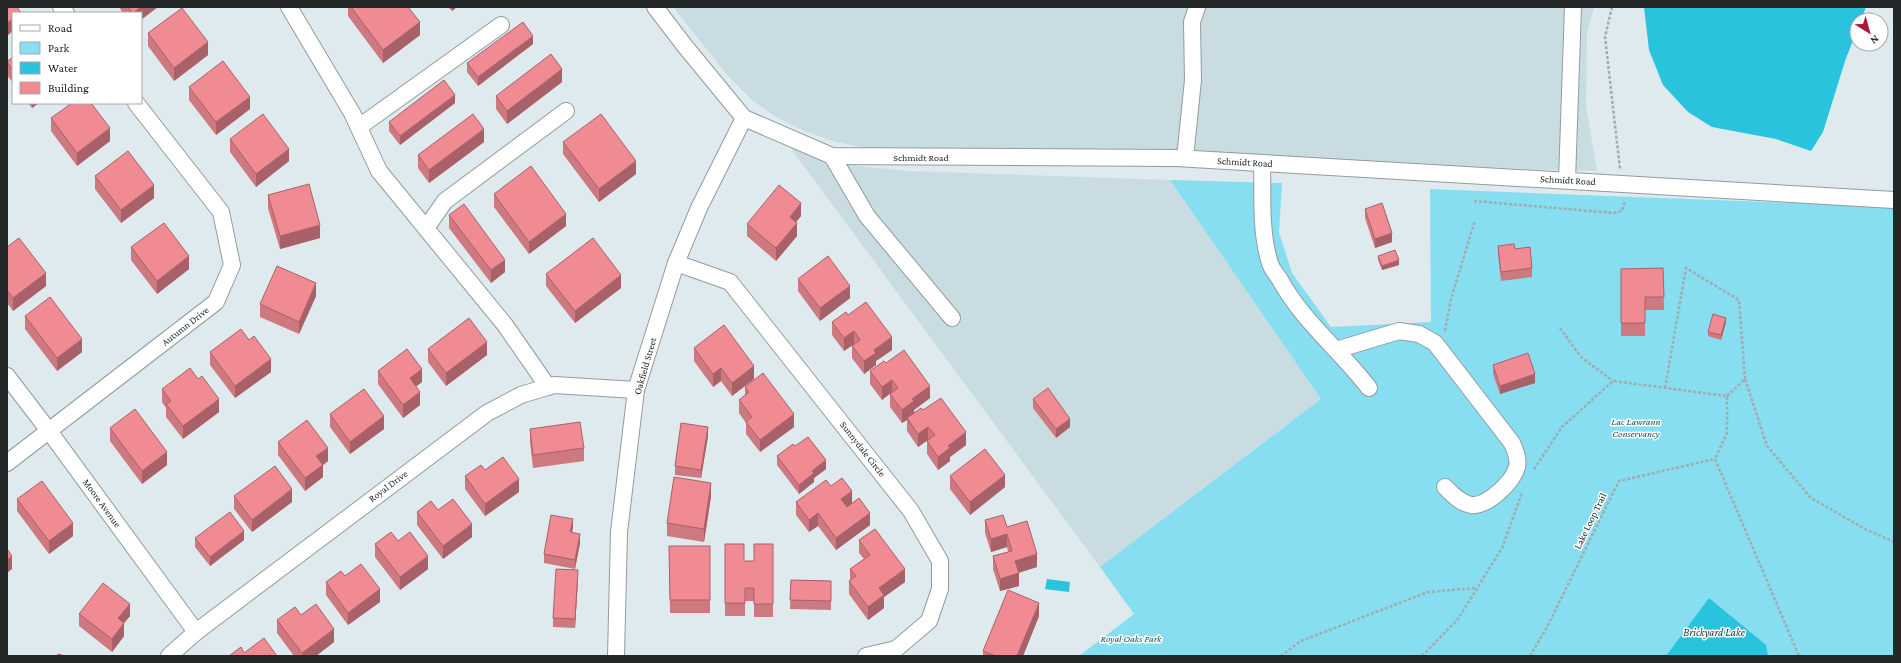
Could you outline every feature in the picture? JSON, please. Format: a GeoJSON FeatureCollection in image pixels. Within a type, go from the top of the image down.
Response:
{"type":"FeatureCollection","features":[{"type":"Feature","properties":{"kind":"street"},"geometry":{"type":"LineString","coordinates":[[289,7],[352,113],[379,171],[505,325],[548,387]]}},
{"type":"Feature","properties":{"kind":"street","name":"Schmidt Road"},"geometry":{"type":"LineString","coordinates":[[655,7],[744,118],[832,156],[1185,158],[1894,200]]}},
{"type":"Feature","properties":{"kind":"street"},"geometry":{"type":"LineString","coordinates":[[1185,158],[1193,80],[1192,22],[1197,7]]}},
{"type":"Feature","properties":{"kind":"street"},"geometry":{"type":"LineString","coordinates":[[1567,180],[1573,7]]}},
{"type":"Feature","properties":{"kind":"street"},"geometry":{"type":"LineString","coordinates":[[359,127],[501,25]]}},
{"type":"Feature","properties":{"kind":"street","name":"Autumn Drive"},"geometry":{"type":"LineString","coordinates":[[7,462],[216,302],[232,265],[221,212],[137,104]]}},
{"type":"Feature","properties":{"kind":"street"},"geometry":{"type":"LineString","coordinates":[[426,228],[445,201],[566,111]]}},
{"type":"Feature","properties":{"kind":"street","name":"Oakfield Street"},"geometry":{"type":"LineString","coordinates":[[616,656],[619,532],[636,390],[676,264],[699,208],[744,118]]}},
{"type":"Feature","properties":{"kind":"street"},"geometry":{"type":"LineString","coordinates":[[832,156],[867,216],[952,318]]}},
{"type":"Feature","properties":{"kind":"street"},"geometry":{"type":"LineString","coordinates":[[1262,163],[1263,235],[1269,262],[1287,294],[1312,326],[1355,370],[1369,388]]}},
{"type":"Feature","properties":{"kind":"street","name":"Sunnydale Circle"},"geometry":{"type":"LineString","coordinates":[[676,264],[730,282],[911,511],[940,561],[940,589],[929,621],[896,649],[866,656]]}},
{"type":"Feature","properties":{"kind":"street"},"geometry":{"type":"LineString","coordinates":[[1336,350],[1399,331],[1419,334],[1435,343],[1443,353],[1512,443],[1516,454],[1520,477],[1512,478],[1500,491],[1486,502],[1471,505],[1457,499],[1445,487]]}},
{"type":"Feature","properties":{"kind":"street","name":"Moore Avenue"},"geometry":{"type":"LineString","coordinates":[[7,376],[196,632]]}},
{"type":"Feature","properties":{"kind":"street","name":"Royal Drive"},"geometry":{"type":"LineString","coordinates":[[169,656],[196,632],[486,413],[521,395],[554,385],[636,390]]}},
{"type":"Feature","properties":{"kind":"path"},"geometry":{"type":"LineString","coordinates":[[1474,201],[1614,213],[1622,211],[1627,197],[1622,183],[1605,37],[1612,7]]}},
{"type":"Feature","properties":{"kind":"path"},"geometry":{"type":"LineString","coordinates":[[1443,353],[1451,299],[1475,220]]}},
{"type":"Feature","properties":{"kind":"path"},"geometry":{"type":"LineString","coordinates":[[1665,388],[1686,268],[1739,300],[1745,379],[1767,446],[1811,498],[1865,529],[1894,542]]}},
{"type":"Feature","properties":{"kind":"path"},"geometry":{"type":"LineString","coordinates":[[1560,328],[1581,357],[1613,381],[1727,396]]}},
{"type":"Feature","properties":{"kind":"path"},"geometry":{"type":"LineString","coordinates":[[1745,379],[1727,396],[1727,433],[1715,460],[1799,656]]}},
{"type":"Feature","properties":{"kind":"path"},"geometry":{"type":"LineString","coordinates":[[1422,656],[1458,619],[1502,548],[1520,477],[1562,427],[1613,381]]}},
{"type":"Feature","properties":{"kind":"path","name":"Lake Loop Trail"},"geometry":{"type":"LineString","coordinates":[[1530,656],[1547,626],[1619,481],[1715,460]]}},
{"type":"Feature","properties":{"kind":"path"},"geometry":{"type":"LineString","coordinates":[[1281,656],[1301,641],[1428,592],[1477,588]]}},
{"type":"Feature","properties":{"kind":"shaded area"},"geometry":{"type":"Polygon","coordinates":[[[673,7],[1594,7],[1587,34],[1586,107],[1597,171],[910,152],[867,148],[836,142],[802,130],[773,115],[753,101],[729,77],[673,7]]]}},
{"type":"Feature","properties":{"kind":"shaded area"},"geometry":{"type":"Polygon","coordinates":[[[789,146],[858,166],[907,171],[1170,180],[1321,399],[1100,567],[789,146]]]}},
{"type":"Feature","properties":{"kind":"green space","name":"Lac Lawrann Conservancy"},"geometry":{"type":"Polygon","coordinates":[[[1170,180],[1282,183],[1279,232],[1292,273],[1331,327],[1431,322],[1430,189],[1894,207],[1894,656],[1079,656],[1134,614],[1100,567],[1321,399],[1170,180]]]}},
{"type":"Feature","properties":{"kind":"water"},"geometry":{"type":"Polygon","coordinates":[[[1644,7],[1866,7],[1864,12],[1849,12],[1849,51],[1823,132],[1811,151],[1776,139],[1712,127],[1688,112],[1663,85],[1649,50],[1644,7]]]}},
{"type":"Feature","properties":{"kind":"water"},"geometry":{"type":"Polygon","coordinates":[[[1047,579],[1070,582],[1069,592],[1045,589],[1047,579]]]}},
{"type":"Feature","properties":{"kind":"water","name":"Brickyard Lake"},"geometry":{"type":"Polygon","coordinates":[[[1709,598],[1766,645],[1768,656],[1666,656],[1709,598]]]}},
{"type":"Feature","properties":{"kind":"building"},"geometry":{"type":"Polygon","coordinates":[[[7,7],[17,7],[20,12],[12,12],[12,20],[7,23],[7,7]]]}},
{"type":"Feature","properties":{"kind":"building"},"geometry":{"type":"Polygon","coordinates":[[[128,7],[141,7],[134,12],[132,12],[128,7]]]}},
{"type":"Feature","properties":{"kind":"building"},"geometry":{"type":"Polygon","coordinates":[[[351,7],[408,7],[420,22],[383,50],[351,7]]]}},
{"type":"Feature","properties":{"kind":"building"},"geometry":{"type":"Polygon","coordinates":[[[182,8],[208,42],[174,68],[148,33],[182,8]]]}},
{"type":"Feature","properties":{"kind":"building"},"geometry":{"type":"Polygon","coordinates":[[[523,22],[533,36],[478,77],[467,63],[523,22]]]}},
{"type":"Feature","properties":{"kind":"building"},"geometry":{"type":"Polygon","coordinates":[[[551,54],[562,69],[507,111],[496,96],[551,54]]]}},
{"type":"Feature","properties":{"kind":"building"},"geometry":{"type":"Polygon","coordinates":[[[12,58],[12,69],[7,62],[12,58]]]}},
{"type":"Feature","properties":{"kind":"building"},"geometry":{"type":"Polygon","coordinates":[[[223,61],[250,97],[216,122],[189,87],[223,61]]]}},
{"type":"Feature","properties":{"kind":"building"},"geometry":{"type":"Polygon","coordinates":[[[444,80],[455,95],[400,136],[389,122],[444,80]]]}},
{"type":"Feature","properties":{"kind":"building"},"geometry":{"type":"Polygon","coordinates":[[[71,104],[92,104],[110,128],[77,153],[51,118],[71,104]]]}},
{"type":"Feature","properties":{"kind":"building"},"geometry":{"type":"Polygon","coordinates":[[[263,114],[289,149],[256,174],[230,139],[263,114]]]}},
{"type":"Feature","properties":{"kind":"building"},"geometry":{"type":"Polygon","coordinates":[[[473,114],[484,129],[429,170],[418,155],[473,114]]]}},
{"type":"Feature","properties":{"kind":"building"},"geometry":{"type":"Polygon","coordinates":[[[601,114],[636,161],[599,189],[563,142],[601,114]]]}},
{"type":"Feature","properties":{"kind":"building"},"geometry":{"type":"Polygon","coordinates":[[[128,151],[154,185],[121,210],[95,176],[128,151]]]}},
{"type":"Feature","properties":{"kind":"building"},"geometry":{"type":"Polygon","coordinates":[[[531,166],[566,214],[529,242],[494,194],[531,166]]]}},
{"type":"Feature","properties":{"kind":"building"},"geometry":{"type":"Polygon","coordinates":[[[309,184],[320,225],[280,236],[268,195],[309,184]]]}},
{"type":"Feature","properties":{"kind":"building"},"geometry":{"type":"Polygon","coordinates":[[[779,185],[801,203],[790,217],[797,223],[776,248],[747,224],[779,185]]]}},
{"type":"Feature","properties":{"kind":"building"},"geometry":{"type":"Polygon","coordinates":[[[1382,203],[1392,233],[1375,239],[1365,209],[1382,203]]]}},
{"type":"Feature","properties":{"kind":"building"},"geometry":{"type":"Polygon","coordinates":[[[464,204],[505,260],[491,270],[449,215],[464,204]]]}},
{"type":"Feature","properties":{"kind":"building"},"geometry":{"type":"Polygon","coordinates":[[[164,223],[189,256],[157,281],[131,247],[164,223]]]}},
{"type":"Feature","properties":{"kind":"building"},"geometry":{"type":"Polygon","coordinates":[[[19,238],[46,273],[13,298],[7,290],[7,247],[19,238]]]}},
{"type":"Feature","properties":{"kind":"building"},"geometry":{"type":"Polygon","coordinates":[[[593,238],[621,275],[575,311],[546,274],[593,238]]]}},
{"type":"Feature","properties":{"kind":"building"},"geometry":{"type":"Polygon","coordinates":[[[1514,244],[1515,249],[1530,247],[1532,268],[1501,272],[1498,246],[1514,244]]]}},
{"type":"Feature","properties":{"kind":"building"},"geometry":{"type":"Polygon","coordinates":[[[1395,250],[1399,260],[1382,266],[1378,256],[1395,250]]]}},
{"type":"Feature","properties":{"kind":"building"},"geometry":{"type":"Polygon","coordinates":[[[828,256],[850,286],[820,308],[798,279],[828,256]]]}},
{"type":"Feature","properties":{"kind":"building"},"geometry":{"type":"Polygon","coordinates":[[[277,266],[316,283],[299,322],[260,304],[277,266]]]}},
{"type":"Feature","properties":{"kind":"building"},"geometry":{"type":"Polygon","coordinates":[[[1663,268],[1664,297],[1645,297],[1645,323],[1621,323],[1621,269],[1663,268]]]}},
{"type":"Feature","properties":{"kind":"building"},"geometry":{"type":"Polygon","coordinates":[[[50,297],[82,339],[57,358],[25,316],[50,297]]]}},
{"type":"Feature","properties":{"kind":"building"},"geometry":{"type":"Polygon","coordinates":[[[866,302],[892,337],[874,350],[876,353],[864,361],[852,346],[860,340],[854,331],[844,338],[832,322],[846,312],[848,315],[866,302]]]}},
{"type":"Feature","properties":{"kind":"building"},"geometry":{"type":"Polygon","coordinates":[[[1713,314],[1726,318],[1721,335],[1708,332],[1713,314]]]}},
{"type":"Feature","properties":{"kind":"building"},"geometry":{"type":"Polygon","coordinates":[[[469,318],[487,342],[446,373],[428,349],[469,318]]]}},
{"type":"Feature","properties":{"kind":"building"},"geometry":{"type":"Polygon","coordinates":[[[724,325],[754,366],[732,383],[721,368],[713,374],[694,348],[724,325]]]}},
{"type":"Feature","properties":{"kind":"building"},"geometry":{"type":"Polygon","coordinates":[[[241,329],[249,340],[254,336],[271,359],[235,386],[210,352],[241,329]]]}},
{"type":"Feature","properties":{"kind":"building"},"geometry":{"type":"Polygon","coordinates":[[[407,349],[422,369],[410,378],[420,392],[403,405],[378,371],[407,349]]]}},
{"type":"Feature","properties":{"kind":"building"},"geometry":{"type":"Polygon","coordinates":[[[904,350],[930,386],[912,399],[914,401],[902,410],[890,394],[898,388],[892,380],[882,387],[870,371],[884,361],[886,363],[904,350]]]}},
{"type":"Feature","properties":{"kind":"building"},"geometry":{"type":"Polygon","coordinates":[[[1528,353],[1535,374],[1500,386],[1493,365],[1528,353]]]}},
{"type":"Feature","properties":{"kind":"building"},"geometry":{"type":"Polygon","coordinates":[[[190,368],[198,379],[202,376],[219,399],[183,426],[166,404],[171,401],[162,389],[190,368]]]}},
{"type":"Feature","properties":{"kind":"building"},"geometry":{"type":"Polygon","coordinates":[[[763,373],[794,414],[760,440],[746,422],[752,417],[739,400],[749,392],[745,387],[763,373]]]}},
{"type":"Feature","properties":{"kind":"building"},"geometry":{"type":"Polygon","coordinates":[[[1048,388],[1070,419],[1056,429],[1033,399],[1048,388]]]}},
{"type":"Feature","properties":{"kind":"building"},"geometry":{"type":"Polygon","coordinates":[[[364,389],[384,416],[350,442],[330,414],[364,389]]]}},
{"type":"Feature","properties":{"kind":"building"},"geometry":{"type":"Polygon","coordinates":[[[941,398],[966,432],[948,446],[950,448],[938,457],[927,441],[935,435],[928,427],[918,434],[907,418],[921,408],[923,410],[941,398]]]}},
{"type":"Feature","properties":{"kind":"building"},"geometry":{"type":"Polygon","coordinates":[[[135,409],[167,452],[142,471],[110,428],[135,409]]]}},
{"type":"Feature","properties":{"kind":"building"},"geometry":{"type":"Polygon","coordinates":[[[307,420],[328,448],[316,456],[323,465],[305,478],[278,442],[307,420]]]}},
{"type":"Feature","properties":{"kind":"building"},"geometry":{"type":"Polygon","coordinates":[[[580,422],[584,448],[533,455],[530,429],[580,422]]]}},
{"type":"Feature","properties":{"kind":"building"},"geometry":{"type":"Polygon","coordinates":[[[681,423],[708,427],[701,470],[675,466],[681,423]]]}},
{"type":"Feature","properties":{"kind":"building"},"geometry":{"type":"Polygon","coordinates":[[[808,437],[826,460],[812,471],[814,473],[799,485],[777,456],[793,444],[795,446],[808,437]]]}},
{"type":"Feature","properties":{"kind":"building"},"geometry":{"type":"Polygon","coordinates":[[[985,449],[1005,475],[970,502],[950,476],[985,449]]]}},
{"type":"Feature","properties":{"kind":"building"},"geometry":{"type":"Polygon","coordinates":[[[503,457],[519,479],[485,504],[465,476],[481,465],[485,470],[503,457]]]}},
{"type":"Feature","properties":{"kind":"building"},"geometry":{"type":"Polygon","coordinates":[[[275,466],[292,489],[252,520],[234,496],[275,466]]]}},
{"type":"Feature","properties":{"kind":"building"},"geometry":{"type":"Polygon","coordinates":[[[674,477],[711,483],[704,529],[667,523],[674,477]]]}},
{"type":"Feature","properties":{"kind":"building"},"geometry":{"type":"Polygon","coordinates":[[[842,478],[852,491],[841,499],[847,507],[859,498],[870,513],[836,538],[818,513],[809,520],[796,502],[826,480],[831,486],[842,478]]]}},
{"type":"Feature","properties":{"kind":"building"},"geometry":{"type":"Polygon","coordinates":[[[42,481],[73,523],[49,541],[17,499],[42,481]]]}},
{"type":"Feature","properties":{"kind":"building"},"geometry":{"type":"Polygon","coordinates":[[[453,499],[472,524],[443,546],[417,512],[431,501],[438,510],[453,499]]]}},
{"type":"Feature","properties":{"kind":"building"},"geometry":{"type":"Polygon","coordinates":[[[230,512],[244,531],[210,557],[195,538],[230,512]]]}},
{"type":"Feature","properties":{"kind":"building"},"geometry":{"type":"Polygon","coordinates":[[[551,515],[573,519],[570,532],[580,534],[575,560],[544,554],[551,515]]]}},
{"type":"Feature","properties":{"kind":"building"},"geometry":{"type":"Polygon","coordinates":[[[1003,515],[1007,527],[1027,521],[1037,554],[1015,561],[1019,573],[1000,579],[993,556],[1012,551],[1007,534],[991,539],[985,520],[1003,515]]]}},
{"type":"Feature","properties":{"kind":"building"},"geometry":{"type":"Polygon","coordinates":[[[875,529],[905,569],[879,588],[884,595],[868,607],[849,581],[856,576],[850,569],[870,555],[859,540],[875,529]]]}},
{"type":"Feature","properties":{"kind":"building"},"geometry":{"type":"Polygon","coordinates":[[[391,532],[398,541],[410,532],[428,556],[400,577],[375,544],[391,532]]]}},
{"type":"Feature","properties":{"kind":"building"},"geometry":{"type":"Polygon","coordinates":[[[725,544],[744,544],[744,561],[754,561],[754,544],[773,544],[773,604],[754,604],[754,588],[745,588],[745,603],[725,603],[725,544]]]}},
{"type":"Feature","properties":{"kind":"building"},"geometry":{"type":"Polygon","coordinates":[[[669,546],[710,546],[710,600],[670,600],[669,546]]]}},
{"type":"Feature","properties":{"kind":"building"},"geometry":{"type":"Polygon","coordinates":[[[7,549],[12,556],[7,560],[7,549]]]}},
{"type":"Feature","properties":{"kind":"building"},"geometry":{"type":"Polygon","coordinates":[[[361,564],[380,589],[348,613],[326,582],[341,571],[345,576],[361,564]]]}},
{"type":"Feature","properties":{"kind":"building"},"geometry":{"type":"Polygon","coordinates":[[[556,569],[578,570],[575,619],[553,618],[556,569]]]}},
{"type":"Feature","properties":{"kind":"building"},"geometry":{"type":"Polygon","coordinates":[[[791,580],[831,581],[831,601],[790,600],[791,580]]]}},
{"type":"Feature","properties":{"kind":"building"},"geometry":{"type":"Polygon","coordinates":[[[103,583],[130,604],[118,618],[124,623],[112,639],[79,614],[103,583]]]}},
{"type":"Feature","properties":{"kind":"building"},"geometry":{"type":"Polygon","coordinates":[[[1008,590],[1039,603],[1017,656],[996,656],[983,651],[1008,590]]]}},
{"type":"Feature","properties":{"kind":"building"},"geometry":{"type":"Polygon","coordinates":[[[316,604],[334,629],[302,653],[277,620],[295,607],[301,615],[316,604]]]}},
{"type":"Feature","properties":{"kind":"building"},"geometry":{"type":"Polygon","coordinates":[[[264,638],[277,656],[229,656],[241,647],[244,653],[264,638]]]}},
{"type":"Feature","properties":{"kind":"park label","name":"Royal Oaks Park"},"geometry":{"type":"Point","coordinates":[1131,638]}}]}
